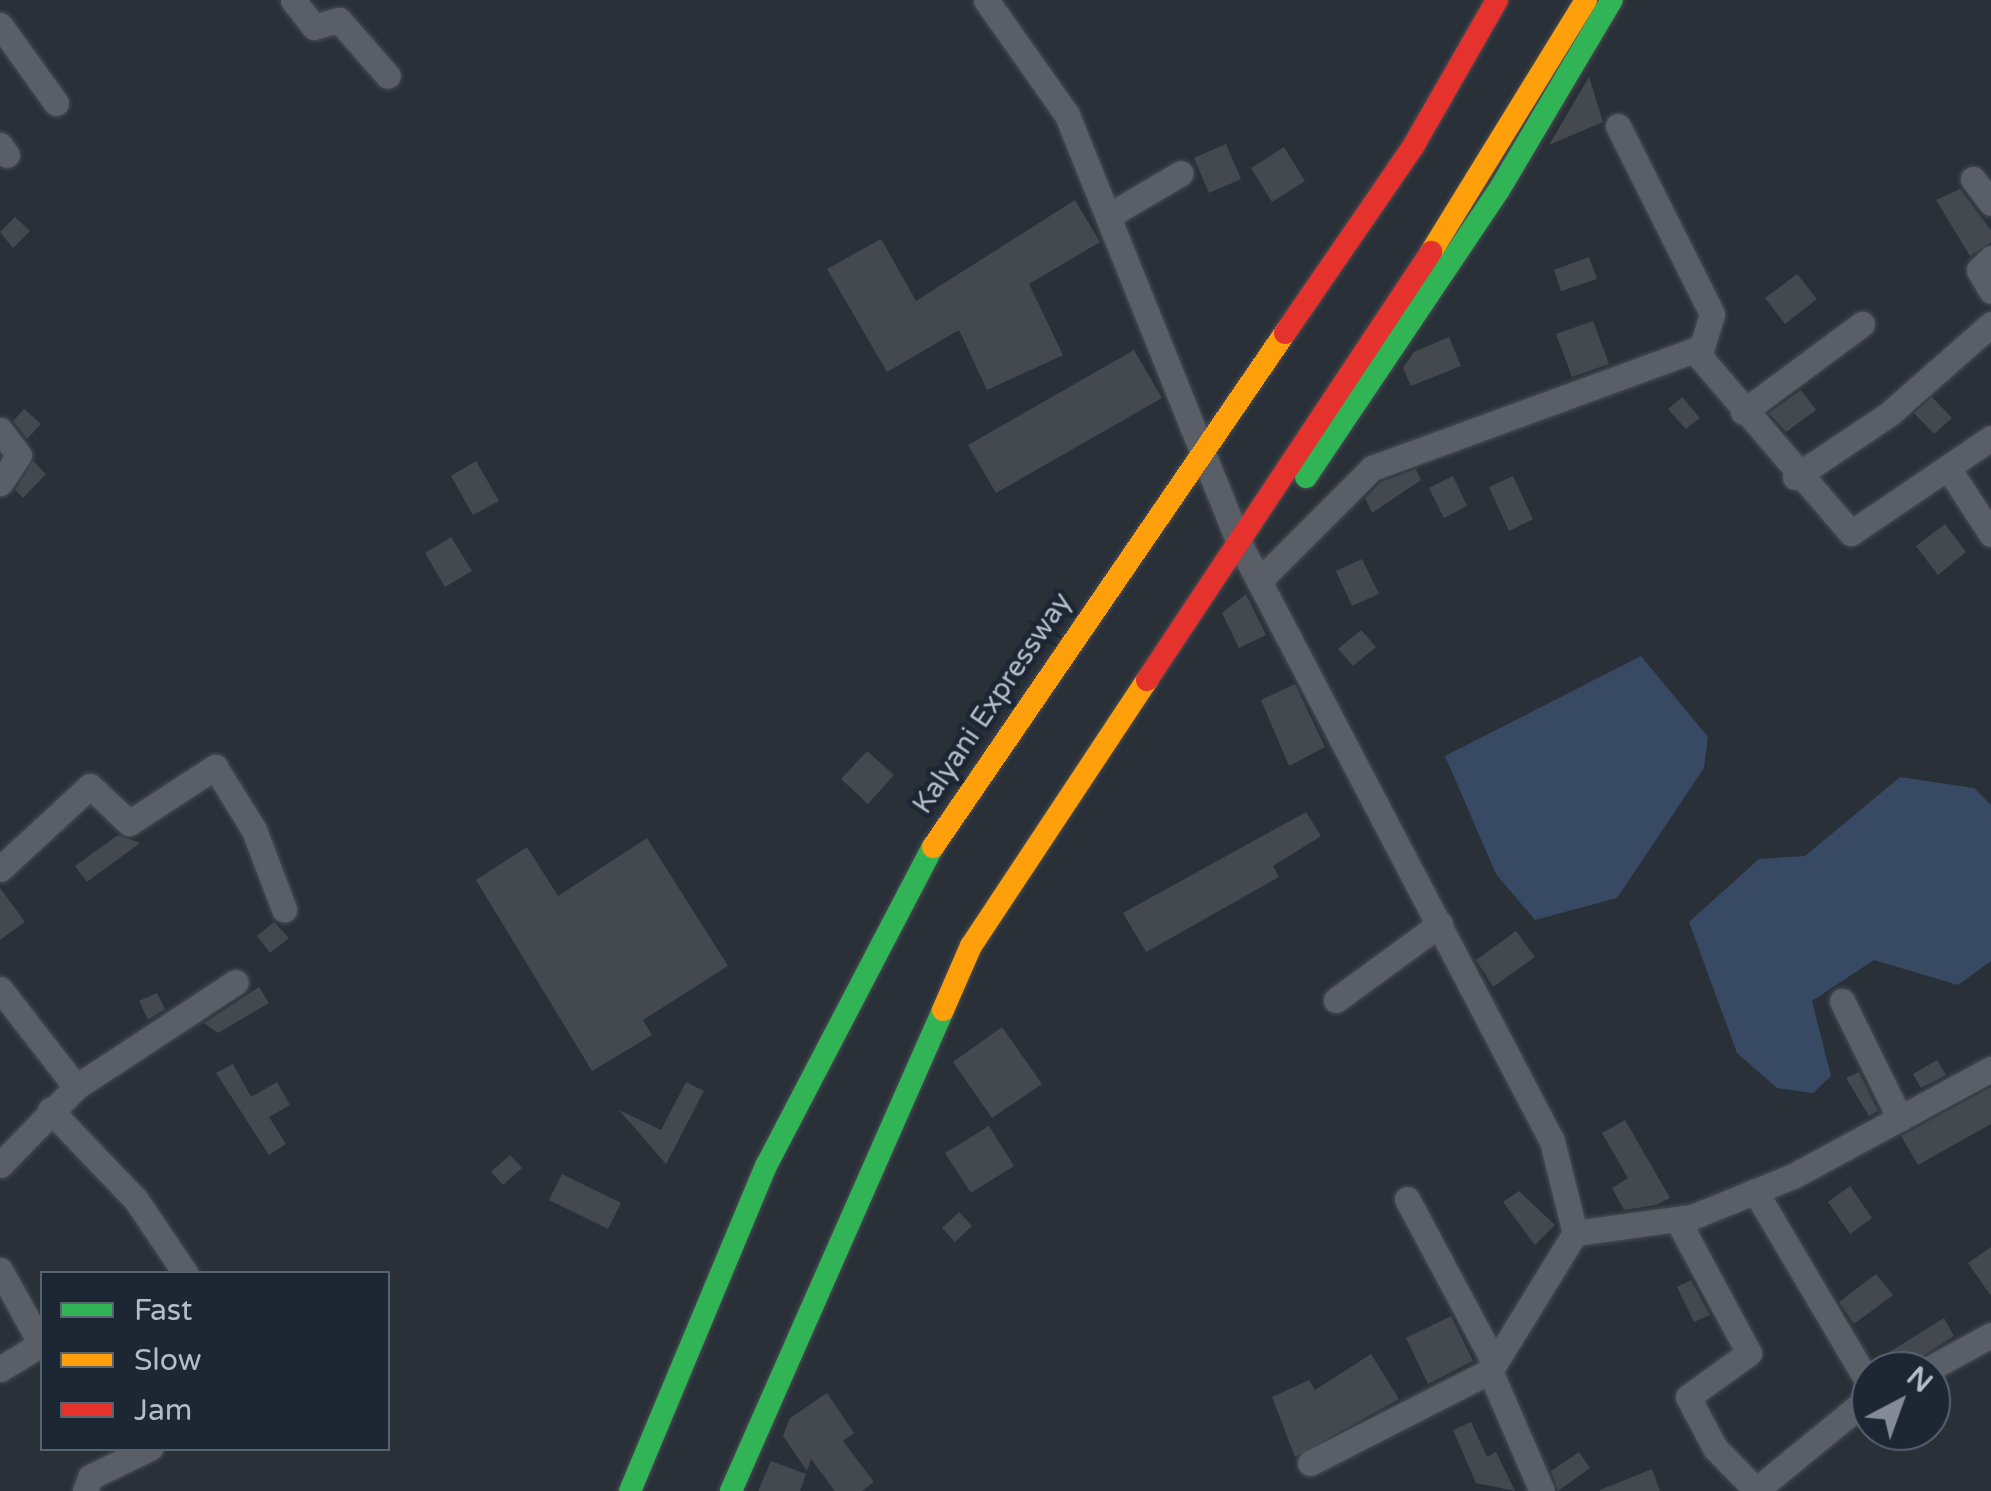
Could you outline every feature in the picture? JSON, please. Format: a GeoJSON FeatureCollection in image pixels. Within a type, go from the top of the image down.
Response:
{"type":"FeatureCollection","features":[{"type":"Feature","properties":{"kind":"main road","name":"Kalyani Expressway"},"geometry":{"type":"LineString","coordinates":[[630,1491],[766,1166],[914,875],[1197,455],[1414,145],[1496,0]]}},
{"type":"Feature","properties":{"kind":"main road"},"geometry":{"type":"LineString","coordinates":[[1249,559],[1586,0]]}},
{"type":"Feature","properties":{"kind":"main road"},"geometry":{"type":"LineString","coordinates":[[731,1491],[998,901],[1249,559],[1499,190],[1612,0]]}},
{"type":"Feature","properties":{"kind":"street"},"geometry":{"type":"LineString","coordinates":[[293,0],[314,27],[338,20],[388,76]]}},
{"type":"Feature","properties":{"kind":"street"},"geometry":{"type":"LineString","coordinates":[[986,0],[1067,115],[1110,215],[1197,455],[1552,1141],[1575,1234],[1491,1365],[1310,1463]]}},
{"type":"Feature","properties":{"kind":"street"},"geometry":{"type":"LineString","coordinates":[[0,25],[56,103]]}},
{"type":"Feature","properties":{"kind":"street"},"geometry":{"type":"LineString","coordinates":[[1618,126],[1712,314],[1700,350]]}},
{"type":"Feature","properties":{"kind":"street"},"geometry":{"type":"LineString","coordinates":[[1110,215],[1181,174]]}},
{"type":"Feature","properties":{"kind":"street"},"geometry":{"type":"LineString","coordinates":[[1973,179],[1991,203]]}},
{"type":"Feature","properties":{"kind":"street"},"geometry":{"type":"LineString","coordinates":[[1991,258],[1979,270],[1991,291]]}},
{"type":"Feature","properties":{"kind":"street"},"geometry":{"type":"LineString","coordinates":[[1743,412],[1862,324]]}},
{"type":"Feature","properties":{"kind":"street"},"geometry":{"type":"LineString","coordinates":[[1795,477],[1888,414],[1991,324]]}},
{"type":"Feature","properties":{"kind":"street"},"geometry":{"type":"LineString","coordinates":[[1249,559],[1372,468],[1700,350]]}},
{"type":"Feature","properties":{"kind":"street"},"geometry":{"type":"LineString","coordinates":[[1700,350],[1795,477],[1856,534],[1950,471],[1991,438]]}},
{"type":"Feature","properties":{"kind":"street"},"geometry":{"type":"LineString","coordinates":[[0,430],[20,456],[0,483]]}},
{"type":"Feature","properties":{"kind":"street"},"geometry":{"type":"LineString","coordinates":[[1950,471],[1991,534]]}},
{"type":"Feature","properties":{"kind":"street"},"geometry":{"type":"LineString","coordinates":[[0,869],[90,786],[129,822],[215,767],[254,830],[284,909]]}},
{"type":"Feature","properties":{"kind":"street"},"geometry":{"type":"LineString","coordinates":[[1336,1000],[1440,924]]}},
{"type":"Feature","properties":{"kind":"street"},"geometry":{"type":"LineString","coordinates":[[0,1165],[76,1087],[236,982]]}},
{"type":"Feature","properties":{"kind":"street"},"geometry":{"type":"LineString","coordinates":[[0,989],[76,1087]]}},
{"type":"Feature","properties":{"kind":"street"},"geometry":{"type":"LineString","coordinates":[[1842,1002],[1900,1119]]}},
{"type":"Feature","properties":{"kind":"street"},"geometry":{"type":"LineString","coordinates":[[1575,1234],[1677,1219],[1755,1191],[1991,1069]]}},
{"type":"Feature","properties":{"kind":"street"},"geometry":{"type":"LineString","coordinates":[[50,1110],[122,1183],[184,1271]]}},
{"type":"Feature","properties":{"kind":"street"},"geometry":{"type":"LineString","coordinates":[[1755,1191],[1851,1352]]}},
{"type":"Feature","properties":{"kind":"street"},"geometry":{"type":"LineString","coordinates":[[1407,1199],[1491,1365],[1542,1491]]}},
{"type":"Feature","properties":{"kind":"street"},"geometry":{"type":"LineString","coordinates":[[1677,1219],[1749,1353],[1688,1397],[1715,1448],[1756,1491],[1851,1413]]}},
{"type":"Feature","properties":{"kind":"street"},"geometry":{"type":"LineString","coordinates":[[0,1270],[40,1342]]}},
{"type":"Feature","properties":{"kind":"street"},"geometry":{"type":"LineString","coordinates":[[1951,1357],[1991,1336]]}},
{"type":"Feature","properties":{"kind":"street"},"geometry":{"type":"LineString","coordinates":[[0,1370],[40,1345]]}},
{"type":"Feature","properties":{"kind":"street"},"geometry":{"type":"LineString","coordinates":[[79,1489],[145,1451]]}},
{"type":"Feature","properties":{"kind":"water"},"geometry":{"type":"Polygon","coordinates":[[[1641,656],[1708,737],[1704,768],[1617,898],[1535,920],[1496,874],[1445,756],[1641,656]]]}},
{"type":"Feature","properties":{"kind":"water"},"geometry":{"type":"Polygon","coordinates":[[[1900,777],[1974,788],[1991,805],[1991,961],[1958,985],[1874,960],[1812,1001],[1831,1076],[1813,1093],[1777,1088],[1737,1053],[1689,922],[1759,859],[1805,856],[1900,777]]]}},
{"type":"Feature","properties":{"kind":"building"},"geometry":{"type":"Polygon","coordinates":[[[1589,77],[1603,122],[1549,145],[1589,77]]]}},
{"type":"Feature","properties":{"kind":"building"},"geometry":{"type":"Polygon","coordinates":[[[1226,144],[1241,179],[1209,193],[1194,158],[1226,144]]]}},
{"type":"Feature","properties":{"kind":"building"},"geometry":{"type":"Polygon","coordinates":[[[1284,147],[1305,181],[1272,202],[1251,168],[1284,147]]]}},
{"type":"Feature","properties":{"kind":"building"},"geometry":{"type":"Polygon","coordinates":[[[1960,189],[1991,230],[1991,242],[1970,256],[1936,200],[1960,189]]]}},
{"type":"Feature","properties":{"kind":"building"},"geometry":{"type":"Polygon","coordinates":[[[1075,200],[1100,242],[1029,284],[1063,355],[987,390],[959,330],[887,372],[827,269],[881,239],[916,301],[1075,200]]]}},
{"type":"Feature","properties":{"kind":"building"},"geometry":{"type":"Polygon","coordinates":[[[15,217],[30,231],[13,248],[0,232],[15,217]]]}},
{"type":"Feature","properties":{"kind":"building"},"geometry":{"type":"Polygon","coordinates":[[[1589,257],[1597,279],[1561,291],[1554,270],[1589,257]]]}},
{"type":"Feature","properties":{"kind":"building"},"geometry":{"type":"Polygon","coordinates":[[[1797,274],[1817,299],[1785,324],[1765,298],[1797,274]]]}},
{"type":"Feature","properties":{"kind":"building"},"geometry":{"type":"Polygon","coordinates":[[[1593,321],[1609,364],[1572,377],[1556,334],[1593,321]]]}},
{"type":"Feature","properties":{"kind":"building"},"geometry":{"type":"Polygon","coordinates":[[[1449,337],[1461,366],[1411,386],[1403,368],[1414,352],[1449,337]]]}},
{"type":"Feature","properties":{"kind":"building"},"geometry":{"type":"Polygon","coordinates":[[[1134,350],[1162,398],[996,493],[968,445],[1134,350]]]}},
{"type":"Feature","properties":{"kind":"building"},"geometry":{"type":"Polygon","coordinates":[[[1801,390],[1816,410],[1786,432],[1769,413],[1801,390]]]}},
{"type":"Feature","properties":{"kind":"building"},"geometry":{"type":"Polygon","coordinates":[[[1682,397],[1700,418],[1686,429],[1668,409],[1682,397]]]}},
{"type":"Feature","properties":{"kind":"building"},"geometry":{"type":"Polygon","coordinates":[[[1932,397],[1952,418],[1934,434],[1914,413],[1932,397]]]}},
{"type":"Feature","properties":{"kind":"building"},"geometry":{"type":"Polygon","coordinates":[[[24,409],[41,424],[27,439],[13,421],[24,409]]]}},
{"type":"Feature","properties":{"kind":"building"},"geometry":{"type":"Polygon","coordinates":[[[33,461],[46,474],[23,498],[15,490],[33,461]]]}},
{"type":"Feature","properties":{"kind":"building"},"geometry":{"type":"Polygon","coordinates":[[[476,461],[499,501],[473,515],[451,476],[476,461]]]}},
{"type":"Feature","properties":{"kind":"building"},"geometry":{"type":"Polygon","coordinates":[[[1416,469],[1421,480],[1372,513],[1365,498],[1381,482],[1416,469]]]}},
{"type":"Feature","properties":{"kind":"building"},"geometry":{"type":"Polygon","coordinates":[[[1453,476],[1467,506],[1444,518],[1429,488],[1453,476]]]}},
{"type":"Feature","properties":{"kind":"building"},"geometry":{"type":"Polygon","coordinates":[[[1513,476],[1533,519],[1509,531],[1489,487],[1513,476]]]}},
{"type":"Feature","properties":{"kind":"building"},"geometry":{"type":"Polygon","coordinates":[[[1945,524],[1966,552],[1938,575],[1916,546],[1945,524]]]}},
{"type":"Feature","properties":{"kind":"building"},"geometry":{"type":"Polygon","coordinates":[[[451,537],[472,571],[445,587],[425,553],[451,537]]]}},
{"type":"Feature","properties":{"kind":"building"},"geometry":{"type":"Polygon","coordinates":[[[1362,559],[1379,594],[1352,606],[1336,571],[1362,559]]]}},
{"type":"Feature","properties":{"kind":"building"},"geometry":{"type":"Polygon","coordinates":[[[1246,594],[1266,635],[1239,648],[1222,613],[1246,594]]]}},
{"type":"Feature","properties":{"kind":"building"},"geometry":{"type":"Polygon","coordinates":[[[1361,630],[1376,647],[1353,666],[1338,649],[1361,630]]]}},
{"type":"Feature","properties":{"kind":"building"},"geometry":{"type":"Polygon","coordinates":[[[1295,684],[1325,747],[1289,766],[1261,700],[1295,684]]]}},
{"type":"Feature","properties":{"kind":"building"},"geometry":{"type":"Polygon","coordinates":[[[867,751],[894,775],[868,804],[841,779],[867,751]]]}},
{"type":"Feature","properties":{"kind":"building"},"geometry":{"type":"Polygon","coordinates":[[[1306,812],[1321,836],[1273,866],[1279,877],[1146,952],[1123,913],[1306,812]]]}},
{"type":"Feature","properties":{"kind":"building"},"geometry":{"type":"Polygon","coordinates":[[[118,835],[140,843],[87,882],[75,866],[118,835]]]}},
{"type":"Feature","properties":{"kind":"building"},"geometry":{"type":"Polygon","coordinates":[[[647,838],[728,966],[643,1020],[652,1035],[592,1071],[476,880],[527,847],[558,896],[647,838]]]}},
{"type":"Feature","properties":{"kind":"building"},"geometry":{"type":"Polygon","coordinates":[[[0,888],[25,922],[0,940],[0,888]]]}},
{"type":"Feature","properties":{"kind":"building"},"geometry":{"type":"Polygon","coordinates":[[[274,922],[289,938],[270,953],[257,936],[274,922]]]}},
{"type":"Feature","properties":{"kind":"building"},"geometry":{"type":"Polygon","coordinates":[[[1516,931],[1535,957],[1493,987],[1476,960],[1516,931]]]}},
{"type":"Feature","properties":{"kind":"building"},"geometry":{"type":"Polygon","coordinates":[[[259,987],[269,1003],[218,1033],[204,1023],[259,987]]]}},
{"type":"Feature","properties":{"kind":"building"},"geometry":{"type":"Polygon","coordinates":[[[157,993],[165,1009],[148,1020],[139,1001],[157,993]]]}},
{"type":"Feature","properties":{"kind":"building"},"geometry":{"type":"Polygon","coordinates":[[[1002,1027],[1042,1084],[992,1118],[953,1062],[1002,1027]]]}},
{"type":"Feature","properties":{"kind":"building"},"geometry":{"type":"Polygon","coordinates":[[[1937,1060],[1946,1075],[1921,1088],[1913,1074],[1937,1060]]]}},
{"type":"Feature","properties":{"kind":"building"},"geometry":{"type":"Polygon","coordinates":[[[233,1064],[251,1097],[277,1082],[290,1105],[269,1117],[286,1144],[269,1155],[216,1073],[233,1064]]]}},
{"type":"Feature","properties":{"kind":"building"},"geometry":{"type":"Polygon","coordinates":[[[1859,1072],[1878,1111],[1869,1116],[1846,1078],[1859,1072]]]}},
{"type":"Feature","properties":{"kind":"building"},"geometry":{"type":"Polygon","coordinates":[[[686,1082],[704,1091],[666,1164],[619,1110],[661,1130],[686,1082]]]}},
{"type":"Feature","properties":{"kind":"building"},"geometry":{"type":"Polygon","coordinates":[[[1991,1087],[1991,1124],[1918,1165],[1901,1136],[1991,1087]]]}},
{"type":"Feature","properties":{"kind":"building"},"geometry":{"type":"Polygon","coordinates":[[[1625,1120],[1670,1198],[1656,1205],[1624,1210],[1612,1188],[1628,1178],[1602,1133],[1625,1120]]]}},
{"type":"Feature","properties":{"kind":"building"},"geometry":{"type":"Polygon","coordinates":[[[989,1126],[1014,1166],[971,1193],[945,1153],[989,1126]]]}},
{"type":"Feature","properties":{"kind":"building"},"geometry":{"type":"Polygon","coordinates":[[[510,1155],[522,1168],[503,1185],[491,1172],[510,1155]]]}},
{"type":"Feature","properties":{"kind":"building"},"geometry":{"type":"Polygon","coordinates":[[[562,1174],[621,1203],[608,1229],[549,1200],[562,1174]]]}},
{"type":"Feature","properties":{"kind":"building"},"geometry":{"type":"Polygon","coordinates":[[[1850,1186],[1872,1218],[1850,1234],[1828,1202],[1850,1186]]]}},
{"type":"Feature","properties":{"kind":"building"},"geometry":{"type":"Polygon","coordinates":[[[1519,1191],[1555,1225],[1535,1245],[1503,1202],[1519,1191]]]}},
{"type":"Feature","properties":{"kind":"building"},"geometry":{"type":"Polygon","coordinates":[[[959,1212],[972,1226],[955,1242],[942,1228],[959,1212]]]}},
{"type":"Feature","properties":{"kind":"building"},"geometry":{"type":"Polygon","coordinates":[[[1991,1247],[1991,1296],[1968,1263],[1991,1247]]]}},
{"type":"Feature","properties":{"kind":"building"},"geometry":{"type":"Polygon","coordinates":[[[1876,1274],[1893,1295],[1854,1324],[1839,1302],[1876,1274]]]}},
{"type":"Feature","properties":{"kind":"building"},"geometry":{"type":"Polygon","coordinates":[[[1691,1280],[1710,1315],[1694,1322],[1677,1287],[1691,1280]]]}},
{"type":"Feature","properties":{"kind":"building"},"geometry":{"type":"Polygon","coordinates":[[[1451,1316],[1473,1361],[1428,1384],[1406,1338],[1451,1316]]]}},
{"type":"Feature","properties":{"kind":"building"},"geometry":{"type":"Polygon","coordinates":[[[1944,1318],[1954,1336],[1930,1351],[1891,1351],[1944,1318]]]}},
{"type":"Feature","properties":{"kind":"building"},"geometry":{"type":"Polygon","coordinates":[[[1371,1354],[1399,1399],[1295,1457],[1272,1397],[1309,1380],[1315,1390],[1371,1354]]]}},
{"type":"Feature","properties":{"kind":"building"},"geometry":{"type":"Polygon","coordinates":[[[827,1393],[854,1433],[843,1441],[874,1482],[862,1491],[835,1491],[811,1459],[807,1471],[783,1436],[790,1418],[827,1393]]]}},
{"type":"Feature","properties":{"kind":"building"},"geometry":{"type":"Polygon","coordinates":[[[1471,1422],[1487,1457],[1496,1452],[1515,1491],[1476,1483],[1453,1430],[1471,1422]]]}},
{"type":"Feature","properties":{"kind":"building"},"geometry":{"type":"Polygon","coordinates":[[[1579,1452],[1590,1468],[1558,1491],[1551,1471],[1579,1452]]]}},
{"type":"Feature","properties":{"kind":"building"},"geometry":{"type":"Polygon","coordinates":[[[771,1461],[806,1474],[800,1491],[758,1491],[771,1461]]]}},
{"type":"Feature","properties":{"kind":"building"},"geometry":{"type":"Polygon","coordinates":[[[1652,1469],[1660,1491],[1600,1491],[1600,1490],[1652,1469]]]}},
{"type":"Feature","properties":{"kind":"traffic: fast"},"geometry":{"type":"LineString","coordinates":[[1306,477],[1499,190],[1612,0]]}},
{"type":"Feature","properties":{"kind":"traffic: fast"},"geometry":{"type":"LineString","coordinates":[[630,1491],[766,1166],[933,847]]}},
{"type":"Feature","properties":{"kind":"traffic: fast"},"geometry":{"type":"LineString","coordinates":[[731,1491],[943,1010]]}},
{"type":"Feature","properties":{"kind":"traffic: slow"},"geometry":{"type":"LineString","coordinates":[[1431,252],[1586,0]]}},
{"type":"Feature","properties":{"kind":"traffic: slow"},"geometry":{"type":"LineString","coordinates":[[933,847],[1285,333]]}},
{"type":"Feature","properties":{"kind":"traffic: slow"},"geometry":{"type":"LineString","coordinates":[[943,1010],[971,946],[1147,680]]}},
{"type":"Feature","properties":{"kind":"traffic: jam"},"geometry":{"type":"LineString","coordinates":[[1285,333],[1414,145],[1497,0]]}},
{"type":"Feature","properties":{"kind":"traffic: jam"},"geometry":{"type":"LineString","coordinates":[[1147,680],[1431,252]]}}]}
